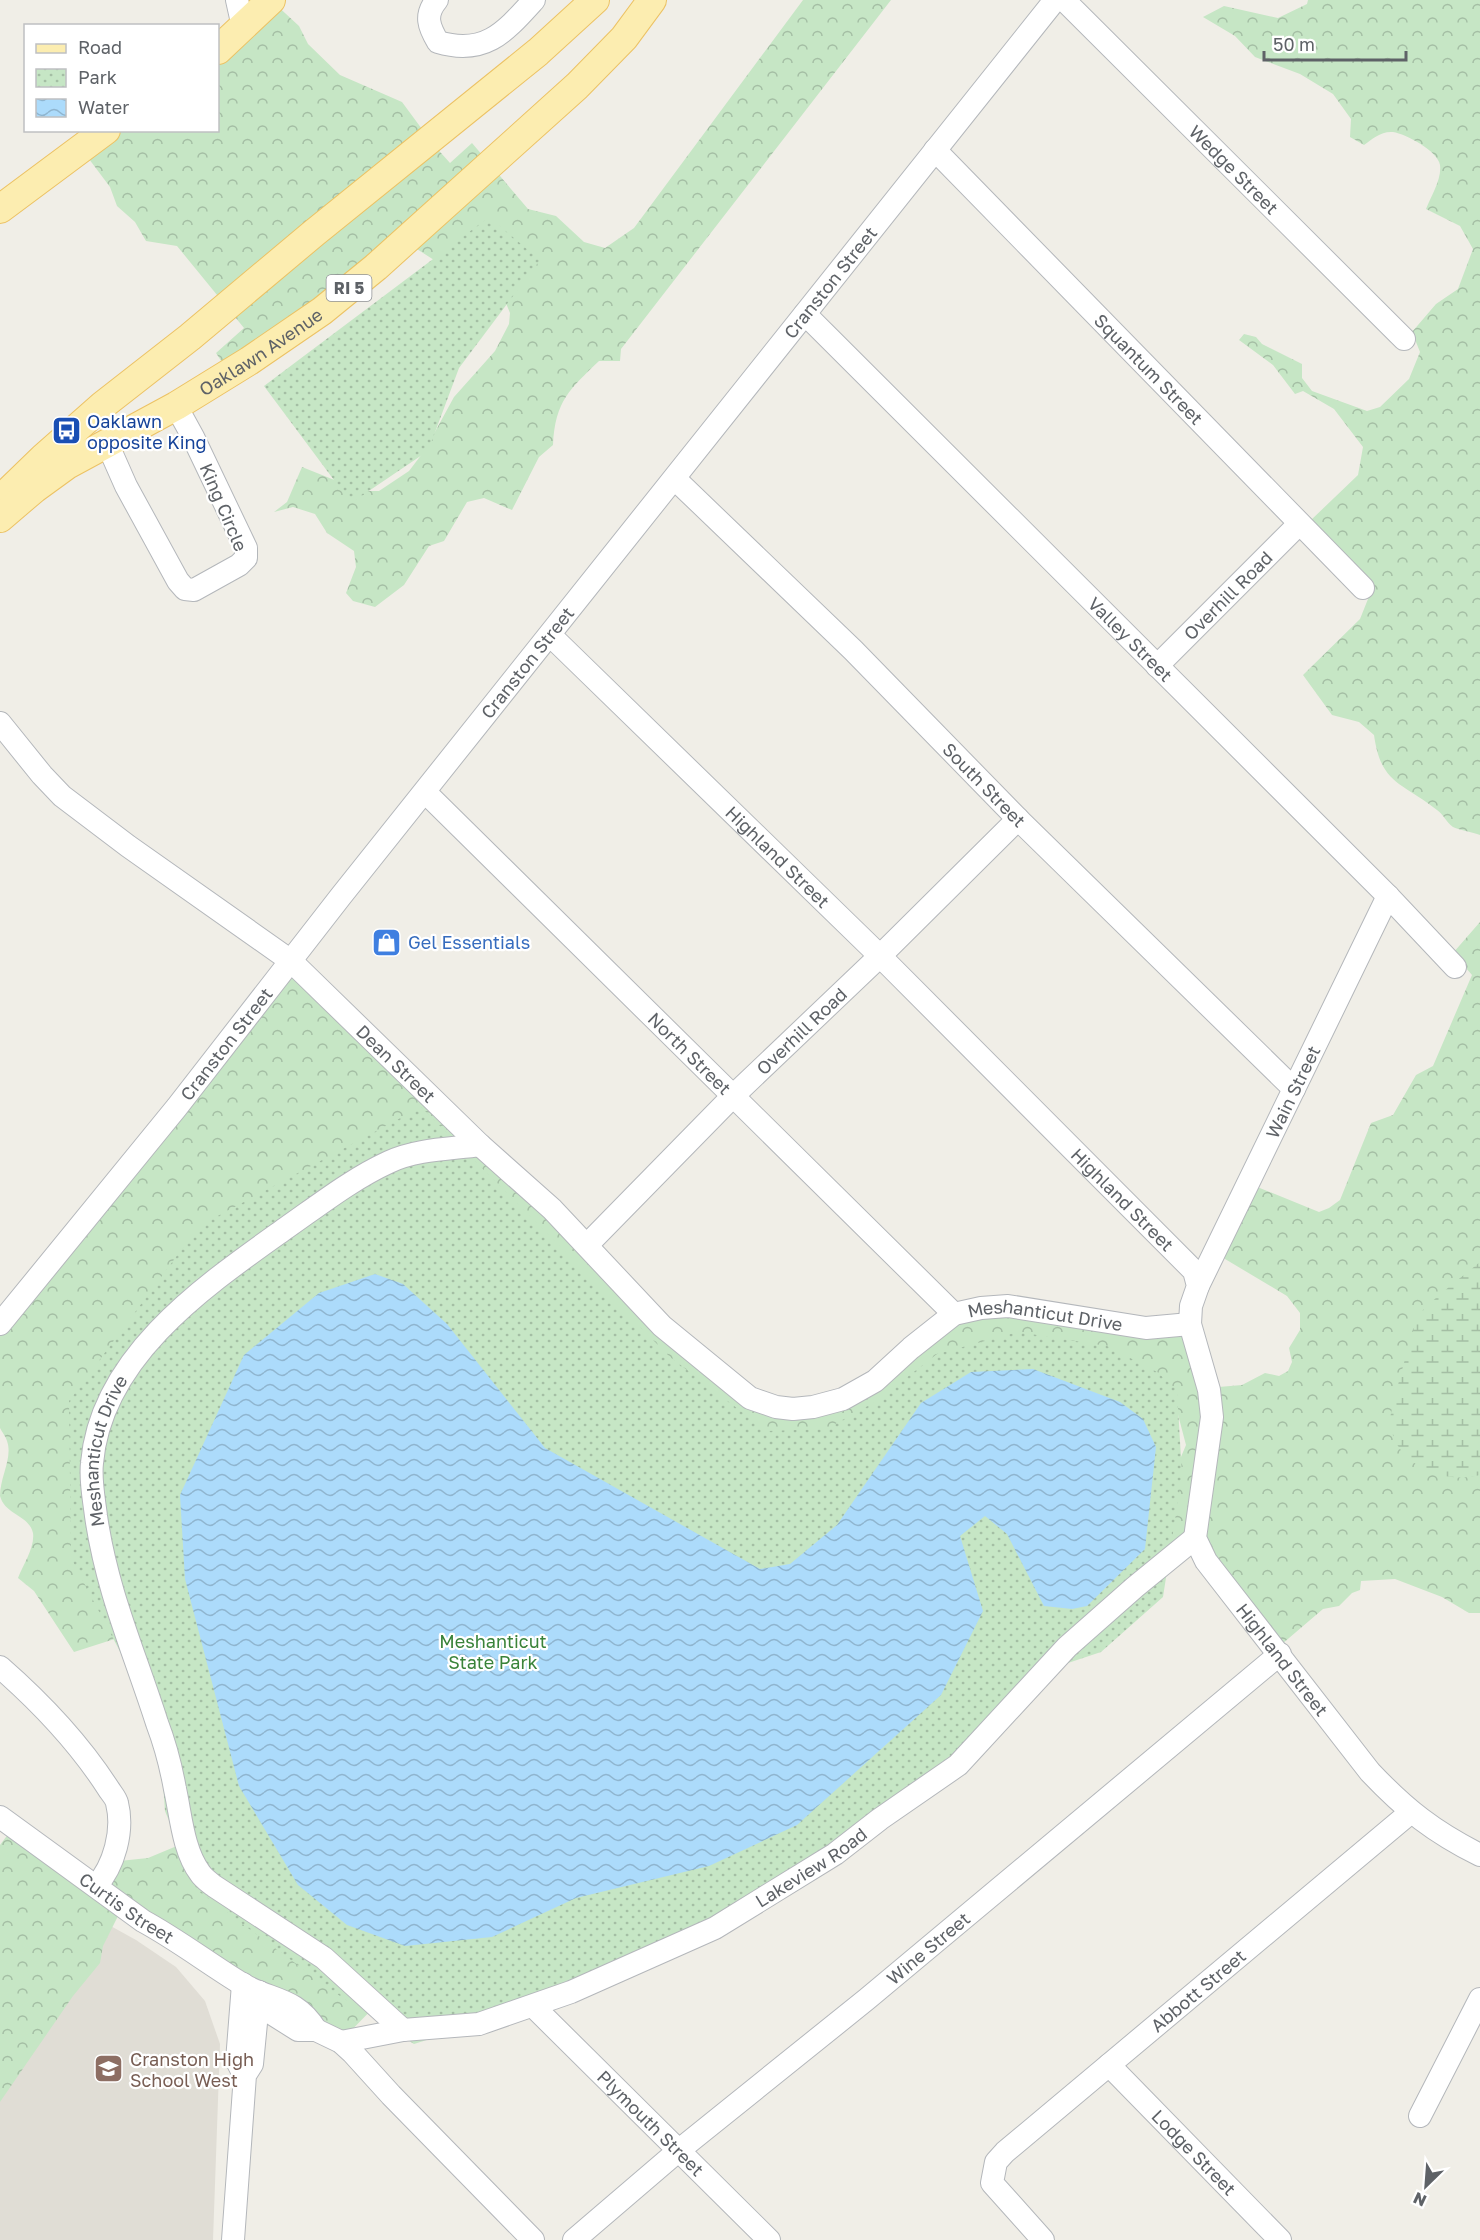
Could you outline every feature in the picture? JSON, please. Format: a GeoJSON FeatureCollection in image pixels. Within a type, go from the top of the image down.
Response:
{"type":"FeatureCollection","features":[{"type":"Feature","properties":{"kind":"main road"},"geometry":{"type":"LineString","coordinates":[[219,48],[240,14],[271,0]]}},
{"type":"Feature","properties":{"kind":"main road"},"geometry":{"type":"LineString","coordinates":[[0,500],[103,405],[190,337],[529,59],[595,0]]}},
{"type":"Feature","properties":{"kind":"main road","name":"Oaklawn Avenue"},"geometry":{"type":"LineString","coordinates":[[0,518],[67,465],[176,406],[294,331],[376,267],[577,86],[624,38],[652,0]]}},
{"type":"Feature","properties":{"kind":"main road"},"geometry":{"type":"LineString","coordinates":[[0,209],[103,132]]}},
{"type":"Feature","properties":{"kind":"street"},"geometry":{"type":"LineString","coordinates":[[437,0],[429,14],[429,27],[438,42],[456,47],[479,46],[492,39],[534,0]]}},
{"type":"Feature","properties":{"kind":"street","name":"Cranston Street"},"geometry":{"type":"LineString","coordinates":[[0,1324],[177,1107],[1054,0]]}},
{"type":"Feature","properties":{"kind":"street","name":"Wedge Street"},"geometry":{"type":"LineString","coordinates":[[1064,0],[1404,339]]}},
{"type":"Feature","properties":{"kind":"street","name":"Squantum Street"},"geometry":{"type":"LineString","coordinates":[[935,150],[1363,588]]}},
{"type":"Feature","properties":{"kind":"street","name":"Valley Street"},"geometry":{"type":"LineString","coordinates":[[805,314],[1388,896],[1455,967]]}},
{"type":"Feature","properties":{"kind":"street","name":"King Circle"},"geometry":{"type":"LineString","coordinates":[[107,443],[126,486],[178,581],[185,589],[194,590],[219,577],[240,565],[246,558],[246,548],[194,437],[176,406]]}},
{"type":"Feature","properties":{"kind":"street","name":"South Street"},"geometry":{"type":"LineString","coordinates":[[675,479],[853,650],[1017,819],[1294,1089]]}},
{"type":"Feature","properties":{"kind":"street","name":"Overhill Road"},"geometry":{"type":"LineString","coordinates":[[1157,666],[1299,524]]}},
{"type":"Feature","properties":{"kind":"street","name":"Highland Street"},"geometry":{"type":"LineString","coordinates":[[550,635],[880,956],[1194,1271],[1198,1286]]}},
{"type":"Feature","properties":{"kind":"street","name":"Dean Street"},"geometry":{"type":"LineString","coordinates":[[0,723],[62,796],[128,846],[291,961],[480,1145],[552,1209],[662,1326],[750,1398],[776,1407],[787,1408]]}},
{"type":"Feature","properties":{"kind":"street","name":"North Street"},"geometry":{"type":"LineString","coordinates":[[425,792],[954,1314]]}},
{"type":"Feature","properties":{"kind":"street","name":"Overhill Road"},"geometry":{"type":"LineString","coordinates":[[587,1245],[733,1096],[880,956],[1017,819]]}},
{"type":"Feature","properties":{"kind":"street","name":"Wain Street"},"geometry":{"type":"LineString","coordinates":[[1198,1286],[1388,896]]}},
{"type":"Feature","properties":{"kind":"street","name":"Meshanticut Drive"},"geometry":{"type":"LineString","coordinates":[[403,2030],[324,1958],[214,1886],[200,1874],[184,1833],[159,1726],[116,1608],[100,1542],[92,1485],[92,1465],[94,1447],[104,1413],[123,1377],[153,1338],[193,1298],[315,1208],[390,1161],[419,1153],[480,1145]]}},
{"type":"Feature","properties":{"kind":"street"},"geometry":{"type":"LineString","coordinates":[[1195,1538],[1212,1417],[1209,1390],[1190,1324],[1191,1306],[1198,1286]]}},
{"type":"Feature","properties":{"kind":"street","name":"Meshanticut Drive"},"geometry":{"type":"LineString","coordinates":[[787,1408],[813,1407],[843,1399],[875,1381],[911,1348],[954,1314],[981,1308],[1008,1306],[1146,1328],[1190,1324]]}},
{"type":"Feature","properties":{"kind":"street","name":"Highland Street"},"geometry":{"type":"LineString","coordinates":[[1195,1538],[1206,1562],[1370,1772],[1411,1812],[1447,1838],[1480,1855]]}},
{"type":"Feature","properties":{"kind":"street","name":"Lakeview Road"},"geometry":{"type":"LineString","coordinates":[[341,2042],[403,2030],[479,2024],[533,2006],[737,1917],[835,1854],[880,1819],[958,1766],[1067,1647],[1195,1538]]}},
{"type":"Feature","properties":{"kind":"street","name":"Wine Street"},"geometry":{"type":"LineString","coordinates":[[574,2240],[678,2151],[867,1999],[1280,1654]]}},
{"type":"Feature","properties":{"kind":"street"},"geometry":{"type":"LineString","coordinates":[[0,1667],[62,1728],[117,1802],[119,1828],[113,1858],[96,1886]]}},
{"type":"Feature","properties":{"kind":"street","name":"Abbott Street"},"geometry":{"type":"LineString","coordinates":[[1043,2240],[992,2183],[996,2162],[1108,2065],[1411,1812]]}},
{"type":"Feature","properties":{"kind":"street","name":"Curtis Street"},"geometry":{"type":"LineString","coordinates":[[0,1816],[143,1921],[251,1988],[271,2013],[298,2030],[316,2030],[341,2042],[533,2240]]}},
{"type":"Feature","properties":{"kind":"street"},"geometry":{"type":"LineString","coordinates":[[234,2235],[245,2075],[252,2064],[251,1988]]}},
{"type":"Feature","properties":{"kind":"street"},"geometry":{"type":"LineString","coordinates":[[1420,2116],[1480,1998]]}},
{"type":"Feature","properties":{"kind":"street","name":"Plymouth Street"},"geometry":{"type":"LineString","coordinates":[[533,2006],[769,2240]]}},
{"type":"Feature","properties":{"kind":"street","name":"Lodge Street"},"geometry":{"type":"LineString","coordinates":[[1108,2065],[1280,2240]]}},
{"type":"Feature","properties":{"kind":"shaded area","name":"Cranston High School West"},"geometry":{"type":"Polygon","coordinates":[[[89,1914],[136,1940],[176,1967],[205,2001],[220,2044],[213,2240],[0,2240],[0,2038],[89,1914]]]}},
{"type":"Feature","properties":{"kind":"green space"},"geometry":{"type":"Polygon","coordinates":[[[803,0],[891,0],[621,349],[620,361],[599,361],[572,388],[557,417],[553,445],[539,457],[512,510],[484,498],[467,502],[444,541],[429,546],[404,585],[375,607],[353,601],[346,593],[356,567],[354,551],[327,533],[315,514],[293,507],[274,512],[287,502],[302,467],[362,491],[379,491],[409,471],[425,450],[454,397],[495,351],[509,324],[510,313],[503,296],[445,267],[409,244],[227,370],[216,353],[244,328],[177,246],[146,241],[135,222],[117,206],[110,187],[83,151],[106,132],[219,132],[219,49],[272,1],[299,26],[308,44],[340,75],[402,102],[450,163],[472,143],[528,209],[556,216],[584,242],[605,248],[634,228],[803,0]]]}},
{"type":"Feature","properties":{"kind":"green space"},"geometry":{"type":"Polygon","coordinates":[[[1308,0],[1480,0],[1480,835],[1453,827],[1439,812],[1395,781],[1382,764],[1374,735],[1359,722],[1332,715],[1303,675],[1360,619],[1370,594],[1310,521],[1358,475],[1363,447],[1334,409],[1303,391],[1295,394],[1273,365],[1239,340],[1244,334],[1256,337],[1262,344],[1302,364],[1302,378],[1312,391],[1367,411],[1380,407],[1409,379],[1420,352],[1412,332],[1436,304],[1458,289],[1473,249],[1460,226],[1426,209],[1438,182],[1440,170],[1434,154],[1406,136],[1393,132],[1381,134],[1364,145],[1350,137],[1351,119],[1333,94],[1300,74],[1255,57],[1235,36],[1203,17],[1224,6],[1278,18],[1307,4],[1308,0]]]}},
{"type":"Feature","properties":{"kind":"green space"},"geometry":{"type":"Polygon","coordinates":[[[489,217],[540,260],[459,368],[428,451],[351,503],[264,386],[489,217]]]}},
{"type":"Feature","properties":{"kind":"green space"},"geometry":{"type":"Polygon","coordinates":[[[1480,922],[1480,1613],[1469,1613],[1442,1597],[1395,1579],[1361,1581],[1360,1590],[1352,1593],[1339,1606],[1323,1609],[1275,1650],[1210,1571],[1196,1544],[1192,1542],[1064,1649],[958,1767],[813,1869],[724,1924],[539,2004],[503,2016],[424,2022],[385,1999],[380,2001],[340,2042],[257,1988],[121,1910],[103,1946],[100,1963],[73,1996],[0,2102],[0,1845],[12,1829],[94,1886],[110,1862],[148,1858],[184,1843],[161,1737],[124,1636],[74,1652],[34,1591],[18,1578],[30,1550],[33,1533],[27,1522],[7,1507],[0,1496],[8,1447],[0,1428],[0,1324],[285,967],[290,965],[463,1132],[553,1212],[661,1329],[747,1398],[775,1407],[804,1409],[833,1403],[860,1391],[881,1377],[941,1324],[961,1314],[982,1309],[1026,1309],[1136,1329],[1186,1326],[1190,1332],[1207,1388],[1242,1385],[1265,1373],[1279,1376],[1288,1371],[1292,1362],[1289,1348],[1300,1330],[1300,1313],[1287,1296],[1215,1253],[1250,1184],[1319,1212],[1340,1200],[1371,1123],[1393,1115],[1416,1075],[1433,1066],[1472,975],[1453,953],[1480,922]],[[404,1256],[332,1268],[293,1281],[219,1342],[188,1380],[166,1430],[147,1527],[159,1620],[209,1763],[217,1863],[274,1891],[387,1966],[444,1968],[482,1963],[521,1948],[599,1892],[637,1882],[686,1882],[710,1874],[804,1814],[895,1717],[901,1717],[917,1701],[967,1667],[977,1649],[971,1574],[973,1554],[982,1540],[996,1540],[1011,1570],[1027,1586],[1059,1601],[1092,1609],[1133,1576],[1147,1554],[1152,1526],[1186,1445],[1176,1407],[1154,1382],[1145,1377],[1124,1371],[1073,1370],[1017,1349],[965,1354],[928,1371],[918,1381],[841,1528],[819,1554],[804,1555],[713,1509],[674,1507],[647,1494],[613,1438],[573,1404],[493,1361],[472,1337],[467,1310],[458,1295],[404,1256]]]}},
{"type":"Feature","properties":{"kind":"green space","name":"Meshanticut State Park"},"geometry":{"type":"Polygon","coordinates":[[[421,1107],[670,1357],[767,1431],[826,1429],[875,1402],[937,1354],[1018,1332],[1107,1346],[1157,1372],[1177,1390],[1182,1475],[1163,1597],[1101,1652],[1059,1666],[1004,1715],[788,1885],[533,2006],[414,2044],[334,1992],[197,1890],[165,1811],[159,1726],[71,1558],[69,1401],[199,1226],[421,1107]]]}},
{"type":"Feature","properties":{"kind":"green space"},"geometry":{"type":"Polygon","coordinates":[[[1480,1262],[1480,1475],[1450,1477],[1436,1474],[1410,1460],[1393,1437],[1390,1422],[1418,1316],[1437,1297],[1480,1262]]]}},
{"type":"Feature","properties":{"kind":"water"},"geometry":{"type":"Polygon","coordinates":[[[375,1274],[403,1284],[447,1324],[545,1448],[760,1569],[790,1564],[837,1525],[921,1403],[971,1372],[1033,1369],[1120,1402],[1143,1419],[1156,1447],[1145,1549],[1087,1606],[1072,1609],[1044,1606],[1007,1534],[985,1516],[960,1536],[983,1611],[941,1695],[797,1825],[709,1866],[576,1898],[492,1937],[405,1946],[347,1925],[298,1885],[239,1786],[185,1579],[180,1495],[244,1355],[319,1293],[375,1274]]]}},
{"type":"Feature","properties":{"kind":"place","name":"Oaklawn opposite King"},"geometry":{"type":"Point","coordinates":[66,431]}},
{"type":"Feature","properties":{"kind":"place","name":"Gel Essentials"},"geometry":{"type":"Point","coordinates":[387,942]}},
{"type":"Feature","properties":{"kind":"place","name":"Cranston High School West"},"geometry":{"type":"Point","coordinates":[109,2069]}}]}
